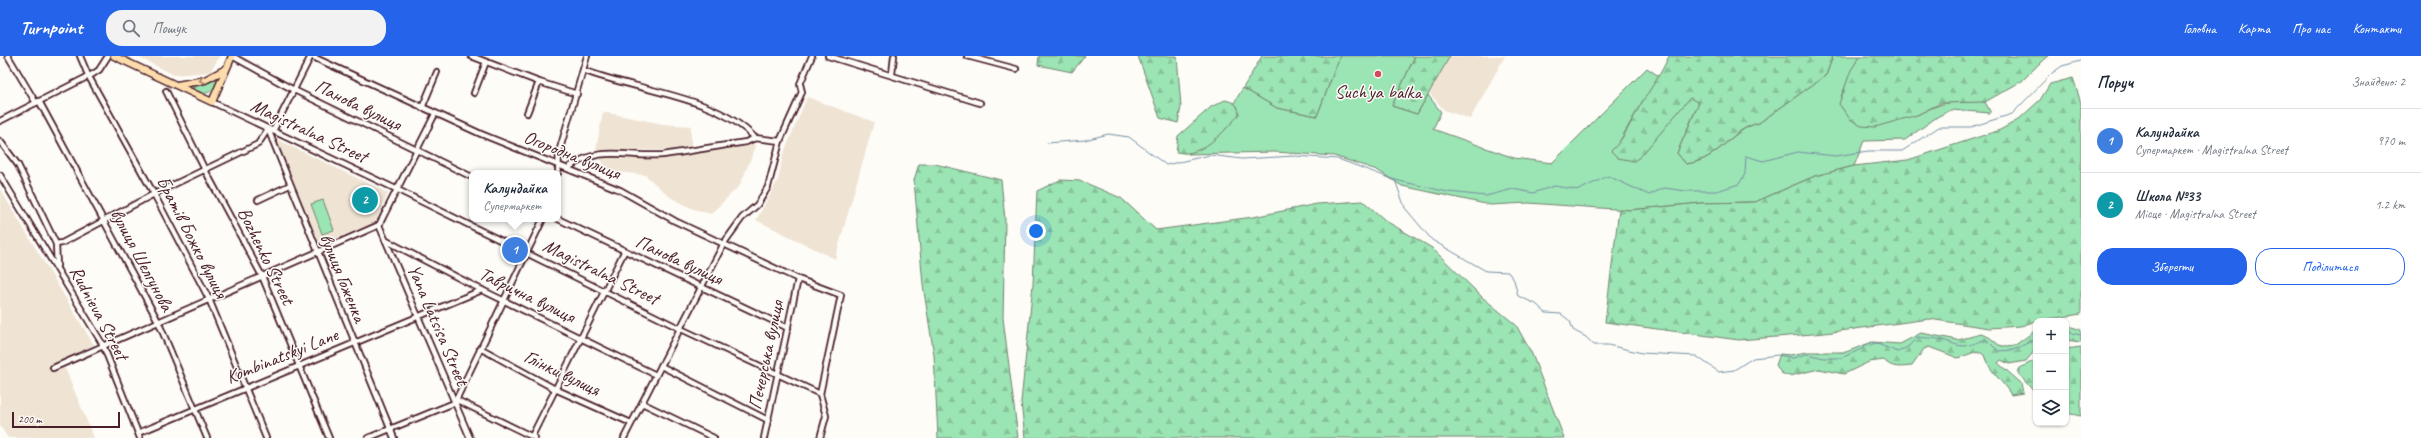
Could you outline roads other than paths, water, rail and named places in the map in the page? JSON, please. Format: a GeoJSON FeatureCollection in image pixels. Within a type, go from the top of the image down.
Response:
{"type":"FeatureCollection","features":[{"type":"Feature","properties":{"kind":"main road","name":"Magistralna Street"},"geometry":{"type":"LineString","coordinates":[[114,56],[212,102]]}},
{"type":"Feature","properties":{"kind":"main road"},"geometry":{"type":"LineString","coordinates":[[212,102],[232,56]]}},
{"type":"Feature","properties":{"kind":"main road"},"geometry":{"type":"LineString","coordinates":[[175,85],[205,80],[227,68]]}},
{"type":"Feature","properties":{"kind":"street","name":"вулиця Шелгунова"},"geometry":{"type":"LineString","coordinates":[[8,56],[37,102],[105,222],[158,321],[207,438]]}},
{"type":"Feature","properties":{"kind":"street","name":"Братів Божко вулиця"},"geometry":{"type":"LineString","coordinates":[[80,56],[88,76],[154,194],[209,299],[266,438]]}},
{"type":"Feature","properties":{"kind":"street"},"geometry":{"type":"LineString","coordinates":[[0,121],[99,70],[108,56]]}},
{"type":"Feature","properties":{"kind":"street","name":"Панова вулиця"},"geometry":{"type":"LineString","coordinates":[[232,56],[292,89],[469,176]]}},
{"type":"Feature","properties":{"kind":"street"},"geometry":{"type":"LineString","coordinates":[[56,244],[62,243],[105,222],[154,194],[258,144],[270,130],[311,56]]}},
{"type":"Feature","properties":{"kind":"street","name":"Огородна вулиця"},"geometry":{"type":"LineString","coordinates":[[311,56],[435,114],[620,190],[675,222],[724,243],[798,279],[841,295],[820,394]]}},
{"type":"Feature","properties":{"kind":"street"},"geometry":{"type":"LineString","coordinates":[[471,56],[539,82],[577,94]]}},
{"type":"Feature","properties":{"kind":"street"},"geometry":{"type":"LineString","coordinates":[[559,170],[559,152],[587,56]]}},
{"type":"Feature","properties":{"kind":"street"},"geometry":{"type":"LineString","coordinates":[[624,438],[679,328],[724,243],[742,218],[756,205],[768,187],[780,141],[802,92],[800,84],[812,56]]}},
{"type":"Feature","properties":{"kind":"street"},"geometry":{"type":"LineString","coordinates":[[828,56],[892,74],[980,103]]}},
{"type":"Feature","properties":{"kind":"street"},"geometry":{"type":"LineString","coordinates":[[892,74],[894,56]]}},
{"type":"Feature","properties":{"kind":"street"},"geometry":{"type":"LineString","coordinates":[[966,56],[1016,69]]}},
{"type":"Feature","properties":{"kind":"street"},"geometry":{"type":"LineString","coordinates":[[474,92],[486,62]]}},
{"type":"Feature","properties":{"kind":"street"},"geometry":{"type":"LineString","coordinates":[[583,70],[611,81],[679,96],[742,125],[755,138]]}},
{"type":"Feature","properties":{"kind":"street"},"geometry":{"type":"LineString","coordinates":[[422,108],[437,72]]}},
{"type":"Feature","properties":{"kind":"street"},"geometry":{"type":"LineString","coordinates":[[527,113],[539,82]]}},
{"type":"Feature","properties":{"kind":"street","name":"Bozhenko Street"},"geometry":{"type":"LineString","coordinates":[[166,91],[205,170],[262,276],[329,438]]}},
{"type":"Feature","properties":{"kind":"street","name":"Magistralna Street"},"geometry":{"type":"LineString","coordinates":[[212,102],[396,189],[778,376],[820,394]]}},
{"type":"Feature","properties":{"kind":"street"},"geometry":{"type":"LineString","coordinates":[[53,368],[379,225],[435,114]]}},
{"type":"Feature","properties":{"kind":"street","name":"вулиця Гоженка"},"geometry":{"type":"LineString","coordinates":[[270,130],[290,185],[354,344],[394,438]]}},
{"type":"Feature","properties":{"kind":"street"},"geometry":{"type":"LineString","coordinates":[[568,168],[575,163],[599,153],[661,155],[746,142],[755,138],[780,141]]}},
{"type":"Feature","properties":{"kind":"street","name":"Rudnieva Street"},"geometry":{"type":"LineString","coordinates":[[0,141],[18,165],[56,244],[57,268],[103,345],[140,438]]}},
{"type":"Feature","properties":{"kind":"street"},"geometry":{"type":"LineString","coordinates":[[0,174],[57,268]]}},
{"type":"Feature","properties":{"kind":"street"},"geometry":{"type":"LineString","coordinates":[[258,200],[290,185]]}},
{"type":"Feature","properties":{"kind":"street","name":"Панова вулиця"},"geometry":{"type":"LineString","coordinates":[[561,220],[624,252],[701,286],[788,328]]}},
{"type":"Feature","properties":{"kind":"street"},"geometry":{"type":"LineString","coordinates":[[455,402],[480,348],[506,300],[542,222]]}},
{"type":"Feature","properties":{"kind":"street","name":"Yana Latsisa Street"},"geometry":{"type":"LineString","coordinates":[[379,225],[470,438]]}},
{"type":"Feature","properties":{"kind":"street","name":"Таврична вулиця"},"geometry":{"type":"LineString","coordinates":[[385,240],[482,290],[506,300],[656,375]]}},
{"type":"Feature","properties":{"kind":"street"},"geometry":{"type":"LineString","coordinates":[[368,438],[459,401],[476,407],[533,437],[580,338],[624,252]]}},
{"type":"Feature","properties":{"kind":"street","name":"Печерська вулиця"},"geometry":{"type":"LineString","coordinates":[[764,438],[798,279]]}},
{"type":"Feature","properties":{"kind":"street","name":"Kombinatskyi Lane"},"geometry":{"type":"LineString","coordinates":[[138,433],[246,387],[299,368],[482,290]]}},
{"type":"Feature","properties":{"kind":"street","name":"Глінки вулиця"},"geometry":{"type":"LineString","coordinates":[[480,348],[555,389],[631,423]]}},
{"type":"Feature","properties":{"kind":"street"},"geometry":{"type":"LineString","coordinates":[[661,366],[768,420]]}},
{"type":"Feature","properties":{"kind":"street"},"geometry":{"type":"LineString","coordinates":[[820,394],[826,416],[820,438]]}},
{"type":"Feature","properties":{"kind":"street"},"geometry":{"type":"LineString","coordinates":[[642,403],[714,438]]}},
{"type":"Feature","properties":{"kind":"waterway"},"geometry":{"type":"LineString","coordinates":[[1047,143],[1085,140],[1108,134],[1129,137],[1166,165],[1210,155],[1242,159],[1295,156],[1338,159],[1395,180],[1448,192],[1486,196],[1513,189],[1533,193],[1554,186],[1579,190],[1608,176],[1649,195],[1664,188],[1686,191],[1717,191],[1739,184],[1745,174],[1746,156],[1763,161],[1798,152],[1836,156],[1868,151],[1902,151],[1939,127],[1971,127],[2012,114],[2051,74],[2062,66],[2081,61]]}},
{"type":"Feature","properties":{"kind":"waterway"},"geometry":{"type":"LineString","coordinates":[[1395,180],[1405,208],[1432,240],[1486,271],[1508,272],[1514,280],[1518,296],[1536,304],[1546,313],[1561,314],[1570,321],[1573,330],[1586,337],[1594,345],[1608,345],[1642,353],[1696,356],[1719,372],[1734,370],[1753,358],[1778,355],[1793,358],[1807,354],[1824,358],[1841,358],[1875,343],[1898,352],[1909,346],[1917,337],[1940,339],[1960,346],[1973,344],[1986,339],[1998,351],[2013,350],[2033,340]]}},
{"type":"Feature","properties":{"kind":"waterway"},"geometry":{"type":"LineString","coordinates":[[2069,333],[2081,335]]}},
{"type":"Feature","properties":{"kind":"place","name":"Such'ya balka"},"geometry":{"type":"Point","coordinates":[1378,74]}},
{"type":"Feature","properties":{"kind":"place","name":"Школа №33"},"geometry":{"type":"Point","coordinates":[365,200]}},
{"type":"Feature","properties":{"kind":"place","name":"Калундайка"},"geometry":{"type":"Point","coordinates":[515,250]}}]}
